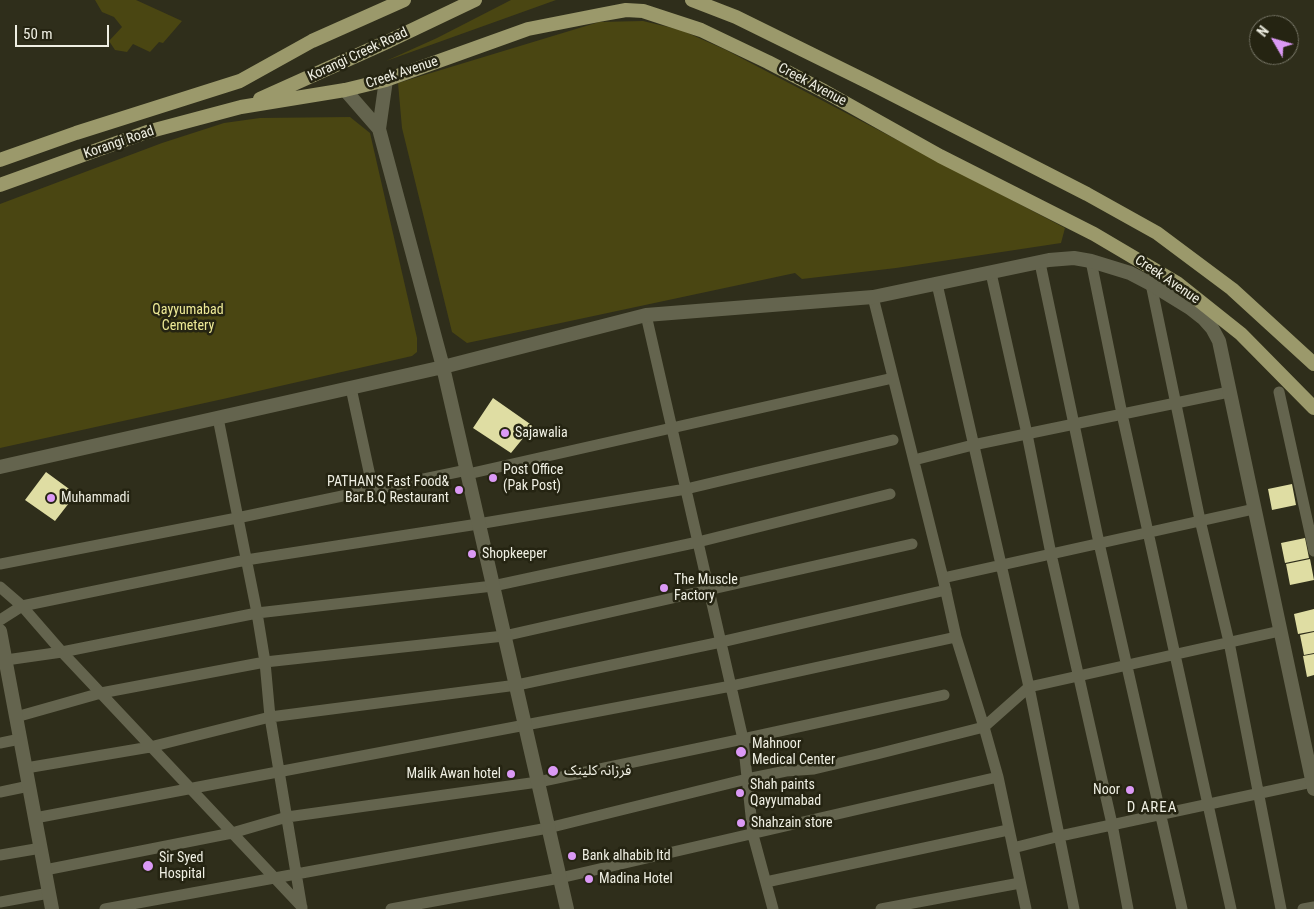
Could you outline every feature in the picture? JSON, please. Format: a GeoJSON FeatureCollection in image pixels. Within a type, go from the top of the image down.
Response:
{"type":"FeatureCollection","features":[{"type":"Feature","properties":{"kind":"main road","name":"Korangi Road"},"geometry":{"type":"LineString","coordinates":[[0,160],[30,151],[76,133],[240,81],[312,41],[404,0]]}},
{"type":"Feature","properties":{"kind":"main road","name":"Korangi Creek Road"},"geometry":{"type":"LineString","coordinates":[[241,107],[389,41],[475,0]]}},
{"type":"Feature","properties":{"kind":"main road","name":"Creek Avenue"},"geometry":{"type":"LineString","coordinates":[[692,0],[736,17],[870,83],[1087,194],[1157,233],[1232,290],[1314,364]]}},
{"type":"Feature","properties":{"kind":"main road","name":"Creek Avenue"},"geometry":{"type":"LineString","coordinates":[[241,107],[345,90],[386,80],[528,29],[626,10],[642,11],[685,24],[715,37],[824,91],[940,156],[1094,234],[1177,284],[1241,334],[1314,408]]}},
{"type":"Feature","properties":{"kind":"main road","name":"Korangi Road"},"geometry":{"type":"LineString","coordinates":[[0,186],[147,132],[241,107]]}},
{"type":"Feature","properties":{"kind":"main road"},"geometry":{"type":"LineString","coordinates":[[0,165],[30,151]]}},
{"type":"Feature","properties":{"kind":"street"},"geometry":{"type":"LineString","coordinates":[[386,80],[379,128],[443,367],[567,909]]}},
{"type":"Feature","properties":{"kind":"street"},"geometry":{"type":"LineString","coordinates":[[345,90],[379,128]]}},
{"type":"Feature","properties":{"kind":"street"},"geometry":{"type":"LineString","coordinates":[[0,466],[443,367],[646,316],[874,296],[1049,260],[1074,258],[1091,261],[1130,273],[1204,318],[1219,341],[1313,786],[1258,793],[1112,824],[1013,848]]}},
{"type":"Feature","properties":{"kind":"street"},"geometry":{"type":"LineString","coordinates":[[1091,261],[1122,414],[1231,909]]}},
{"type":"Feature","properties":{"kind":"street"},"geometry":{"type":"LineString","coordinates":[[1040,263],[1099,543],[1182,909]]}},
{"type":"Feature","properties":{"kind":"street"},"geometry":{"type":"LineString","coordinates":[[991,273],[1051,554],[1112,824],[1128,909]]}},
{"type":"Feature","properties":{"kind":"street"},"geometry":{"type":"LineString","coordinates":[[937,284],[1029,686],[1074,909]]}},
{"type":"Feature","properties":{"kind":"street"},"geometry":{"type":"LineString","coordinates":[[1150,284],[1200,520],[1229,642],[1281,909]]}},
{"type":"Feature","properties":{"kind":"street"},"geometry":{"type":"LineString","coordinates":[[874,296],[945,584],[956,637],[998,777],[1026,909]]}},
{"type":"Feature","properties":{"kind":"street"},"geometry":{"type":"LineString","coordinates":[[646,316],[743,739],[752,834],[773,909]]}},
{"type":"Feature","properties":{"kind":"street"},"geometry":{"type":"LineString","coordinates":[[0,564],[467,472],[893,378]]}},
{"type":"Feature","properties":{"kind":"street"},"geometry":{"type":"LineString","coordinates":[[352,388],[373,490]]}},
{"type":"Feature","properties":{"kind":"street"},"geometry":{"type":"LineString","coordinates":[[914,460],[973,445],[1230,392]]}},
{"type":"Feature","properties":{"kind":"street"},"geometry":{"type":"LineString","coordinates":[[1279,392],[1314,551]]}},
{"type":"Feature","properties":{"kind":"street"},"geometry":{"type":"LineString","coordinates":[[218,418],[257,613],[265,662],[270,717],[303,908]]}},
{"type":"Feature","properties":{"kind":"street"},"geometry":{"type":"LineString","coordinates":[[0,620],[22,606],[246,560],[686,489],[893,440]]}},
{"type":"Feature","properties":{"kind":"street"},"geometry":{"type":"LineString","coordinates":[[6,660],[62,652],[257,613],[493,586],[698,542],[890,494]]}},
{"type":"Feature","properties":{"kind":"street"},"geometry":{"type":"LineString","coordinates":[[26,768],[150,747],[270,717],[517,686],[721,642],[945,584],[1000,565],[1254,509]]}},
{"type":"Feature","properties":{"kind":"street"},"geometry":{"type":"LineString","coordinates":[[16,717],[101,693],[265,662],[504,636],[912,544]]}},
{"type":"Feature","properties":{"kind":"street"},"geometry":{"type":"LineString","coordinates":[[0,587],[22,606],[150,747],[303,908]]}},
{"type":"Feature","properties":{"kind":"street"},"geometry":{"type":"LineString","coordinates":[[0,631],[6,660],[5,686],[16,717],[52,909]]}},
{"type":"Feature","properties":{"kind":"street"},"geometry":{"type":"LineString","coordinates":[[105,909],[548,828],[786,770],[814,769],[984,727],[1029,686],[1280,631]]}},
{"type":"Feature","properties":{"kind":"street"},"geometry":{"type":"LineString","coordinates":[[35,818],[731,686],[956,637]]}},
{"type":"Feature","properties":{"kind":"street"},"geometry":{"type":"LineString","coordinates":[[45,870],[232,833],[286,817],[538,782],[944,695]]}},
{"type":"Feature","properties":{"kind":"street"},"geometry":{"type":"LineString","coordinates":[[0,743],[20,739]]}},
{"type":"Feature","properties":{"kind":"street"},"geometry":{"type":"LineString","coordinates":[[391,909],[560,878],[998,777]]}},
{"type":"Feature","properties":{"kind":"street"},"geometry":{"type":"LineString","coordinates":[[0,792],[29,786]]}},
{"type":"Feature","properties":{"kind":"street"},"geometry":{"type":"LineString","coordinates":[[766,882],[1008,830]]}},
{"type":"Feature","properties":{"kind":"street"},"geometry":{"type":"LineString","coordinates":[[0,855],[40,848]]}},
{"type":"Feature","properties":{"kind":"street"},"geometry":{"type":"LineString","coordinates":[[881,909],[1020,882]]}},
{"type":"Feature","properties":{"kind":"street"},"geometry":{"type":"LineString","coordinates":[[0,902],[49,893]]}},
{"type":"Feature","properties":{"kind":"street"},"geometry":{"type":"LineString","coordinates":[[1303,909],[1314,906]]}},
{"type":"Feature","properties":{"kind":"green space"},"geometry":{"type":"Polygon","coordinates":[[[95,0],[136,0],[182,21],[163,43],[159,42],[150,52],[133,44],[127,52],[115,50],[109,41],[122,27],[114,17],[102,12],[95,0]]]}},
{"type":"Feature","properties":{"kind":"green space"},"geometry":{"type":"Polygon","coordinates":[[[511,0],[556,0],[386,61],[437,38],[511,0]]]}},
{"type":"Feature","properties":{"kind":"green space"},"geometry":{"type":"Polygon","coordinates":[[[643,21],[681,30],[726,50],[1065,228],[1061,243],[896,268],[802,279],[795,273],[467,343],[452,332],[402,128],[398,83],[599,22],[643,21]]]}},
{"type":"Feature","properties":{"kind":"green space","name":"Qayyumabad Cemetery"},"geometry":{"type":"Polygon","coordinates":[[[350,117],[370,133],[417,338],[417,352],[412,356],[0,448],[0,204],[162,143],[224,123],[260,118],[350,117]]]}},
{"type":"Feature","properties":{"kind":"building"},"geometry":{"type":"Polygon","coordinates":[[[493,398],[533,426],[511,453],[473,428],[493,398]]]}},
{"type":"Feature","properties":{"kind":"building"},"geometry":{"type":"Polygon","coordinates":[[[46,472],[76,494],[55,521],[25,500],[46,472]]]}},
{"type":"Feature","properties":{"kind":"building"},"geometry":{"type":"Polygon","coordinates":[[[1292,484],[1296,505],[1272,510],[1268,489],[1292,484]]]}},
{"type":"Feature","properties":{"kind":"building"},"geometry":{"type":"Polygon","coordinates":[[[1305,538],[1309,558],[1285,563],[1281,543],[1305,538]]]}},
{"type":"Feature","properties":{"kind":"building"},"geometry":{"type":"Polygon","coordinates":[[[1310,559],[1314,580],[1290,585],[1286,564],[1310,559]]]}},
{"type":"Feature","properties":{"kind":"building"},"geometry":{"type":"Polygon","coordinates":[[[1314,609],[1314,631],[1298,634],[1294,614],[1314,609]]]}},
{"type":"Feature","properties":{"kind":"building"},"geometry":{"type":"Polygon","coordinates":[[[1314,632],[1314,653],[1304,655],[1300,635],[1314,632]]]}},
{"type":"Feature","properties":{"kind":"building"},"geometry":{"type":"Polygon","coordinates":[[[1314,654],[1314,675],[1307,677],[1303,656],[1314,654]]]}},
{"type":"Feature","properties":{"kind":"place","name":"Sajawalia"},"geometry":{"type":"Point","coordinates":[505,433]}},
{"type":"Feature","properties":{"kind":"place","name":"Post Office (Pak Post)"},"geometry":{"type":"Point","coordinates":[493,478]}},
{"type":"Feature","properties":{"kind":"place","name":"PATHAN'S Fast Food& Bar.B.Q Restaurant"},"geometry":{"type":"Point","coordinates":[459,490]}},
{"type":"Feature","properties":{"kind":"place","name":"Muhammadi"},"geometry":{"type":"Point","coordinates":[51,498]}},
{"type":"Feature","properties":{"kind":"place","name":"Shopkeeper"},"geometry":{"type":"Point","coordinates":[472,554]}},
{"type":"Feature","properties":{"kind":"place","name":"The Muscle Factory"},"geometry":{"type":"Point","coordinates":[664,588]}},
{"type":"Feature","properties":{"kind":"place","name":"Mahnoor Medical Center"},"geometry":{"type":"Point","coordinates":[741,752]}},
{"type":"Feature","properties":{"kind":"place","name":"فرزانہ کلینک"},"geometry":{"type":"Point","coordinates":[553,771]}},
{"type":"Feature","properties":{"kind":"place","name":"Malik Awan hotel"},"geometry":{"type":"Point","coordinates":[511,774]}},
{"type":"Feature","properties":{"kind":"place","name":"Noor"},"geometry":{"type":"Point","coordinates":[1130,790]}},
{"type":"Feature","properties":{"kind":"place","name":"Shah paints Qayyumabad"},"geometry":{"type":"Point","coordinates":[740,793]}},
{"type":"Feature","properties":{"kind":"place","name":"Shahzain store"},"geometry":{"type":"Point","coordinates":[741,823]}},
{"type":"Feature","properties":{"kind":"place","name":"Bank alhabib ltd"},"geometry":{"type":"Point","coordinates":[572,856]}},
{"type":"Feature","properties":{"kind":"place","name":"Sir Syed Hospital"},"geometry":{"type":"Point","coordinates":[148,866]}},
{"type":"Feature","properties":{"kind":"place","name":"Madina Hotel"},"geometry":{"type":"Point","coordinates":[589,879]}},
{"type":"Feature","properties":{"kind":"district","name":"D AREA"},"geometry":{"type":"Point","coordinates":[1152,808]}}]}
